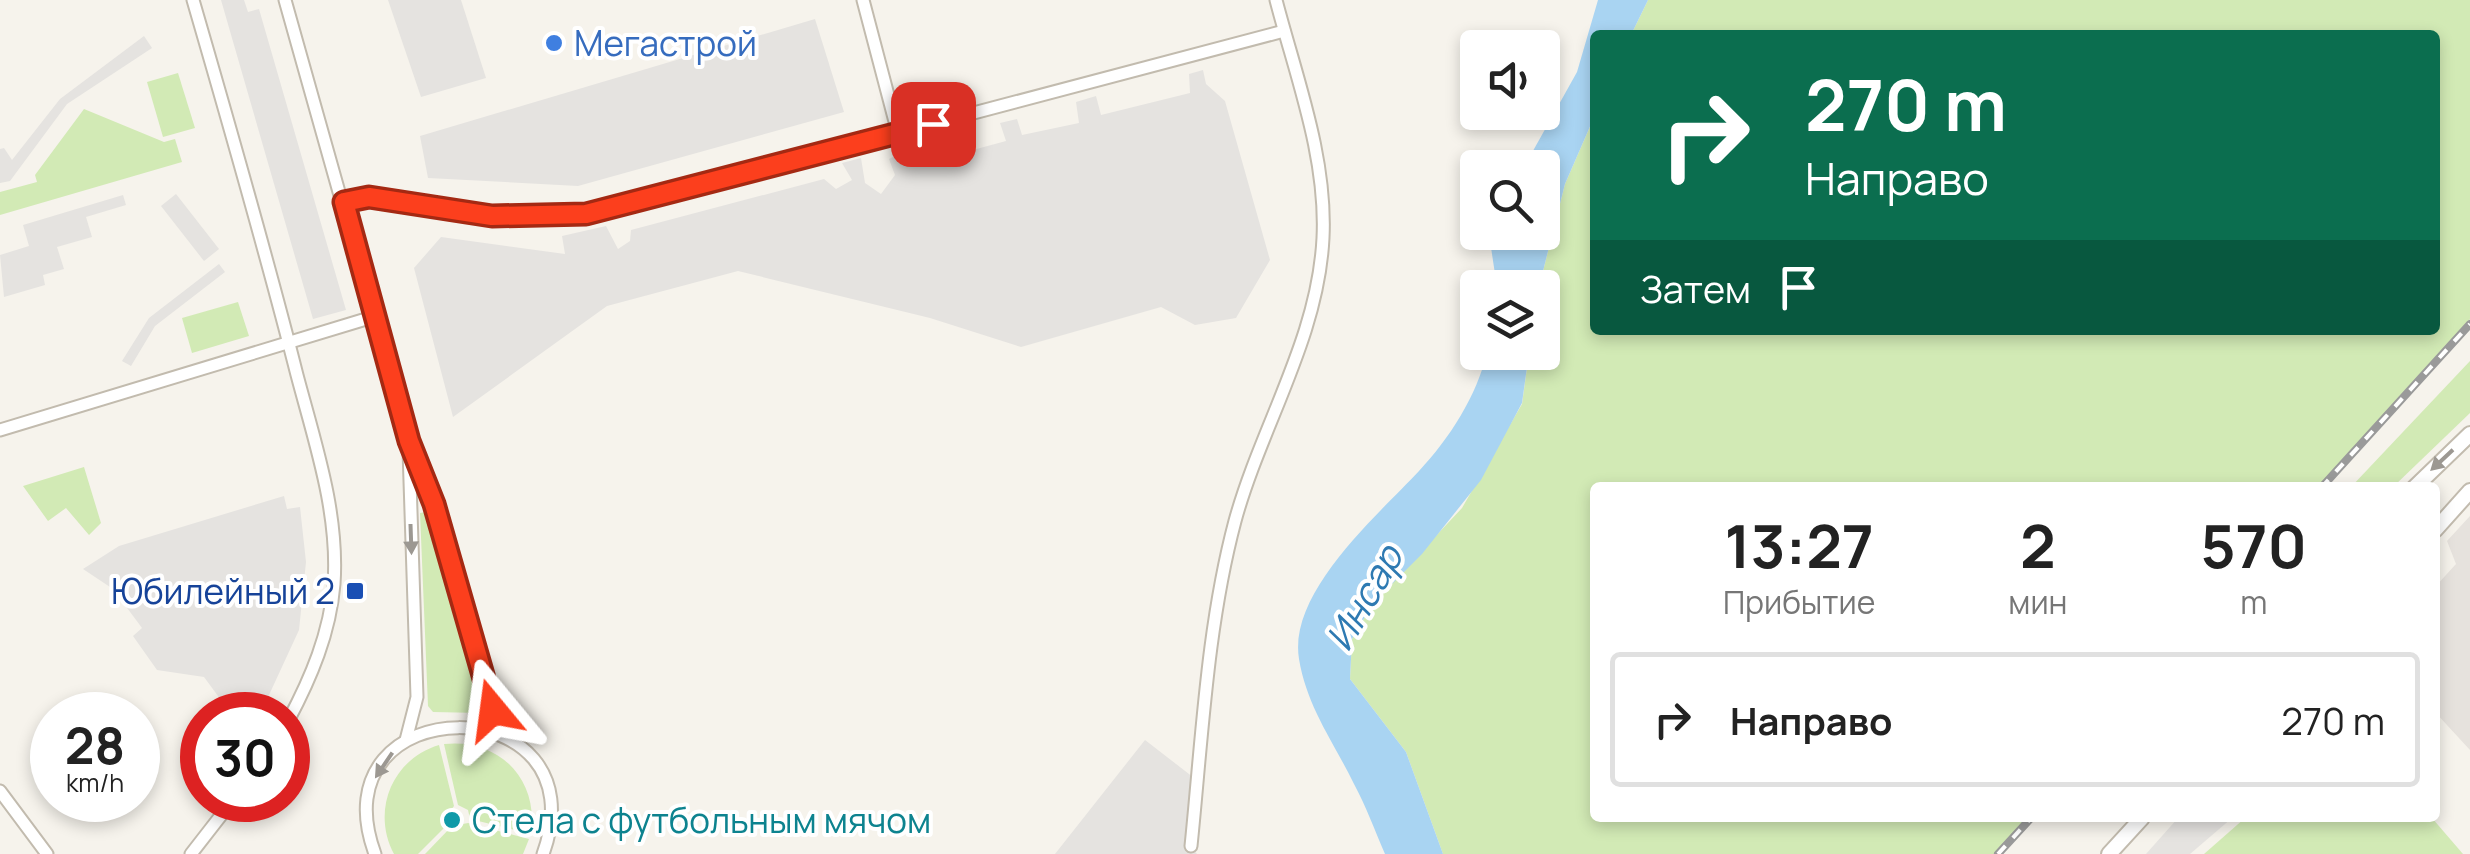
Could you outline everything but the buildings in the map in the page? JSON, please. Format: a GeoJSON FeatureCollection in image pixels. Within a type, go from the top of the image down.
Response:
{"type":"FeatureCollection","features":[{"type":"Feature","properties":{"kind":"street"},"geometry":{"type":"LineString","coordinates":[[193,0],[328,493],[334,540],[327,626],[302,692]]}},
{"type":"Feature","properties":{"kind":"street"},"geometry":{"type":"LineString","coordinates":[[285,0],[409,441],[434,504],[493,710],[512,741],[536,766],[550,799],[550,835],[544,854]]}},
{"type":"Feature","properties":{"kind":"street"},"geometry":{"type":"LineString","coordinates":[[863,0],[898,133]]}},
{"type":"Feature","properties":{"kind":"street"},"geometry":{"type":"LineString","coordinates":[[1190,846],[1216,615],[1235,520],[1312,307],[1324,239],[1321,185],[1311,127],[1276,0]]}},
{"type":"Feature","properties":{"kind":"street"},"geometry":{"type":"LineString","coordinates":[[344,202],[369,197],[506,216],[586,214],[1284,31]]}},
{"type":"Feature","properties":{"kind":"street"},"geometry":{"type":"LineString","coordinates":[[1,426],[376,316]]}},
{"type":"Feature","properties":{"kind":"street"},"geometry":{"type":"LineString","coordinates":[[2420,482],[2470,434]]}},
{"type":"Feature","properties":{"kind":"street"},"geometry":{"type":"LineString","coordinates":[[406,741],[417,697],[409,441]]}},
{"type":"Feature","properties":{"kind":"street"},"geometry":{"type":"LineString","coordinates":[[2440,524],[2470,490]]}},
{"type":"Feature","properties":{"kind":"street"},"geometry":{"type":"LineString","coordinates":[[375,854],[368,834],[368,798],[382,765],[406,741],[435,727],[467,725],[512,741]]}},
{"type":"Feature","properties":{"kind":"street"},"geometry":{"type":"LineString","coordinates":[[0,791],[47,854]]}},
{"type":"Feature","properties":{"kind":"street"},"geometry":{"type":"LineString","coordinates":[[190,854],[215,822]]}},
{"type":"Feature","properties":{"kind":"street"},"geometry":{"type":"LineString","coordinates":[[2109,854],[2138,822]]}},
{"type":"Feature","properties":{"kind":"shaded area"},"geometry":{"type":"Polygon","coordinates":[[[221,0],[244,0],[248,12],[259,9],[346,310],[313,319],[221,0]]]}},
{"type":"Feature","properties":{"kind":"shaded area"},"geometry":{"type":"Polygon","coordinates":[[[388,0],[461,0],[486,78],[421,97],[388,0]]]}},
{"type":"Feature","properties":{"kind":"shaded area"},"geometry":{"type":"Polygon","coordinates":[[[815,19],[844,112],[578,186],[428,178],[420,136],[815,19]]]}},
{"type":"Feature","properties":{"kind":"shaded area"},"geometry":{"type":"Polygon","coordinates":[[[144,36],[152,48],[67,104],[10,181],[0,183],[0,149],[4,148],[12,160],[60,99],[144,36]]]}},
{"type":"Feature","properties":{"kind":"shaded area"},"geometry":{"type":"Polygon","coordinates":[[[1203,70],[1206,84],[1225,101],[1270,260],[1236,318],[1195,325],[1161,307],[1021,347],[930,318],[738,271],[607,306],[453,417],[414,268],[441,237],[565,254],[562,236],[606,226],[618,249],[630,241],[631,230],[824,179],[836,189],[852,180],[842,163],[861,158],[865,183],[881,194],[895,175],[889,159],[904,151],[910,167],[1006,141],[1000,123],[1017,119],[1022,135],[1079,123],[1076,102],[1096,96],[1101,115],[1190,93],[1189,74],[1203,70]]]}},
{"type":"Feature","properties":{"kind":"shaded area"},"geometry":{"type":"Polygon","coordinates":[[[176,194],[219,249],[204,261],[161,206],[176,194]]]}},
{"type":"Feature","properties":{"kind":"shaded area"},"geometry":{"type":"Polygon","coordinates":[[[123,195],[126,205],[86,217],[92,237],[57,247],[64,269],[43,275],[45,285],[4,297],[0,255],[29,246],[23,225],[123,195]]]}},
{"type":"Feature","properties":{"kind":"shaded area"},"geometry":{"type":"Polygon","coordinates":[[[219,264],[225,272],[155,326],[131,366],[122,361],[149,318],[219,264]]]}},
{"type":"Feature","properties":{"kind":"shaded area"},"geometry":{"type":"Polygon","coordinates":[[[284,496],[287,509],[300,507],[306,562],[299,630],[270,692],[215,692],[204,677],[157,670],[133,636],[142,628],[113,589],[83,569],[119,546],[284,496]]]}},
{"type":"Feature","properties":{"kind":"shaded area"},"geometry":{"type":"Polygon","coordinates":[[[2470,516],[2470,750],[2440,717],[2440,582],[2456,564],[2447,541],[2470,516]]]}},
{"type":"Feature","properties":{"kind":"shaded area"},"geometry":{"type":"Polygon","coordinates":[[[1145,740],[1198,781],[1191,846],[1197,854],[1055,854],[1145,740]]]}},
{"type":"Feature","properties":{"kind":"shaded area"},"geometry":{"type":"Polygon","coordinates":[[[2174,822],[2227,822],[2190,854],[2146,854],[2174,822]]]}},
{"type":"Feature","properties":{"kind":"green space"},"geometry":{"type":"Polygon","coordinates":[[[1648,0],[2470,0],[2470,319],[2323,482],[1590,482],[1590,822],[2022,822],[1994,854],[1443,854],[1406,752],[1350,679],[1352,639],[1373,603],[1462,508],[1522,404],[1527,370],[1560,370],[1560,270],[1543,270],[1548,250],[1560,250],[1560,204],[1590,126],[1590,335],[2440,335],[2440,30],[1633,30],[1648,0]]]}},
{"type":"Feature","properties":{"kind":"green space"},"geometry":{"type":"Polygon","coordinates":[[[178,73],[195,128],[163,137],[147,82],[178,73]]]}},
{"type":"Feature","properties":{"kind":"green space"},"geometry":{"type":"Polygon","coordinates":[[[84,109],[164,142],[175,139],[182,162],[0,215],[0,192],[37,182],[35,175],[84,109]]]}},
{"type":"Feature","properties":{"kind":"green space"},"geometry":{"type":"Polygon","coordinates":[[[238,302],[249,336],[192,353],[182,318],[238,302]]]}},
{"type":"Feature","properties":{"kind":"green space"},"geometry":{"type":"Polygon","coordinates":[[[2470,361],[2470,413],[2398,482],[2356,482],[2470,361]]]}},
{"type":"Feature","properties":{"kind":"green space"},"geometry":{"type":"Polygon","coordinates":[[[84,467],[101,523],[89,535],[66,508],[48,521],[23,486],[84,467]]]}},
{"type":"Feature","properties":{"kind":"green space"},"geometry":{"type":"Polygon","coordinates":[[[426,512],[483,708],[480,713],[433,712],[428,706],[420,513],[426,512]]]}},
{"type":"Feature","properties":{"kind":"green space"},"geometry":{"type":"Polygon","coordinates":[[[444,744],[482,748],[511,766],[529,796],[531,834],[470,819],[468,810],[458,805],[444,744]]]}},
{"type":"Feature","properties":{"kind":"green space"},"geometry":{"type":"Polygon","coordinates":[[[439,745],[454,806],[447,815],[449,823],[418,854],[394,854],[385,821],[390,789],[409,762],[439,745]]]}},
{"type":"Feature","properties":{"kind":"green space"},"geometry":{"type":"Polygon","coordinates":[[[2240,822],[2435,822],[2463,854],[2204,854],[2240,822]]]}},
{"type":"Feature","properties":{"kind":"green space"},"geometry":{"type":"Polygon","coordinates":[[[468,823],[529,839],[523,854],[425,854],[452,826],[468,823]]]}},
{"type":"Feature","properties":{"kind":"water"},"geometry":{"type":"Polygon","coordinates":[[[1598,0],[1648,0],[1633,30],[1590,30],[1590,126],[1560,204],[1560,150],[1533,150],[1545,130],[1560,130],[1560,102],[1577,72],[1598,0]]]}},
{"type":"Feature","properties":{"kind":"water"},"geometry":{"type":"Polygon","coordinates":[[[1491,250],[1548,250],[1543,270],[1494,270],[1491,250]]]}},
{"type":"Feature","properties":{"kind":"water","name":"Инсар"},"geometry":{"type":"Polygon","coordinates":[[[1481,370],[1527,370],[1522,403],[1481,480],[1422,554],[1373,603],[1352,639],[1350,679],[1406,752],[1443,854],[1385,854],[1308,693],[1299,659],[1299,633],[1321,582],[1360,532],[1430,459],[1451,431],[1481,370]]]}},
{"type":"Feature","properties":{"kind":"railway"},"geometry":{"type":"LineString","coordinates":[[2326,482],[2470,324]]}},
{"type":"Feature","properties":{"kind":"railway"},"geometry":{"type":"LineString","coordinates":[[1998,854],[2027,822]]}},
{"type":"Feature","properties":{"kind":"place","name":"Мегастрой"},"geometry":{"type":"Point","coordinates":[554,43]}},
{"type":"Feature","properties":{"kind":"place","name":"Юбилейный 2"},"geometry":{"type":"Point","coordinates":[355,591]}},
{"type":"Feature","properties":{"kind":"place","name":"Стела с футбольным мячом"},"geometry":{"type":"Point","coordinates":[452,820]}},
{"type":"Feature","properties":{"kind":"route"},"geometry":{"type":"LineString","coordinates":[[493,710],[434,504],[409,441],[344,202],[369,197],[492,216],[586,214],[933,124]]}}]}
